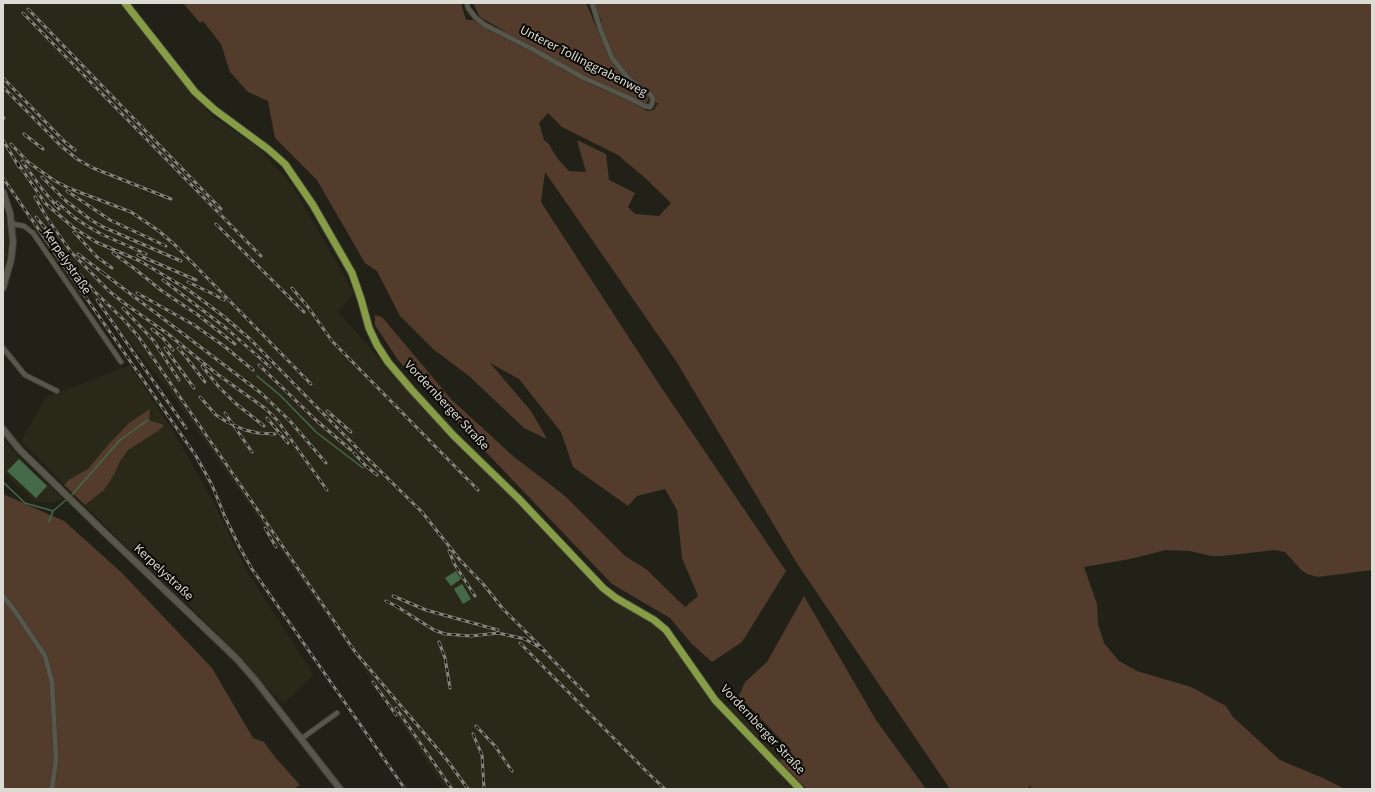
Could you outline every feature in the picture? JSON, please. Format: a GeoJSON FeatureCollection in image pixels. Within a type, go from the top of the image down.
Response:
{"type":"FeatureCollection","features":[{"type":"Feature","properties":{"kind":"main road","name":"Vordernberger Straße"},"geometry":{"type":"LineString","coordinates":[[125,3],[195,92],[215,110],[268,149],[285,164],[313,205],[352,273],[369,328],[377,345],[388,362],[411,389],[454,436],[519,498],[603,588],[621,601],[654,620],[666,630],[715,700],[800,789]]}},
{"type":"Feature","properties":{"kind":"main road"},"geometry":{"type":"LineString","coordinates":[[3,192],[12,224],[14,242],[11,260],[3,288]]}},
{"type":"Feature","properties":{"kind":"main road","name":"Kerpelystraße"},"geometry":{"type":"LineString","coordinates":[[3,429],[19,449],[237,658],[340,789]]}},
{"type":"Feature","properties":{"kind":"street","name":"Unterer Tollinggrabenweg"},"geometry":{"type":"LineString","coordinates":[[467,3],[468,8],[475,17],[486,25],[582,77],[650,107],[653,98],[650,94],[629,79],[612,58],[600,31],[592,3]]}},
{"type":"Feature","properties":{"kind":"street","name":"Kerpelystraße"},"geometry":{"type":"LineString","coordinates":[[12,224],[24,226],[33,233],[121,362]]}},
{"type":"Feature","properties":{"kind":"street"},"geometry":{"type":"LineString","coordinates":[[3,348],[25,375],[57,391]]}},
{"type":"Feature","properties":{"kind":"street"},"geometry":{"type":"LineString","coordinates":[[3,596],[15,611],[45,656],[52,682],[56,759],[52,789]]}},
{"type":"Feature","properties":{"kind":"street"},"geometry":{"type":"LineString","coordinates":[[301,739],[337,713]]}},
{"type":"Feature","properties":{"kind":"shaded area"},"geometry":{"type":"Polygon","coordinates":[[[3,3],[119,3],[212,116],[259,148],[292,185],[354,293],[338,312],[430,415],[518,502],[608,596],[654,625],[666,637],[704,691],[796,789],[445,789],[398,718],[171,393],[90,293],[81,297],[3,183],[3,3]]]}},
{"type":"Feature","properties":{"kind":"shaded area"},"geometry":{"type":"Polygon","coordinates":[[[183,3],[461,3],[466,20],[474,20],[490,31],[546,59],[563,70],[599,88],[628,100],[647,111],[654,110],[658,103],[654,102],[654,98],[627,75],[618,64],[600,23],[602,21],[597,12],[595,3],[1372,3],[1372,570],[1318,577],[1307,574],[1301,570],[1285,552],[1275,550],[1212,556],[1189,551],[1166,550],[1130,559],[1084,567],[1097,604],[1098,624],[1104,643],[1119,661],[1137,671],[1191,687],[1226,706],[1233,717],[1280,760],[1345,789],[1034,789],[1028,785],[1030,789],[950,789],[796,562],[676,361],[545,172],[541,202],[659,384],[786,571],[742,642],[712,662],[691,643],[670,618],[612,584],[398,360],[375,325],[375,315],[382,317],[451,399],[513,456],[565,496],[625,556],[646,569],[685,607],[698,596],[682,558],[677,510],[665,489],[637,496],[628,506],[573,467],[561,432],[519,379],[490,363],[531,411],[547,439],[524,428],[469,376],[433,349],[400,316],[377,271],[365,263],[317,180],[275,138],[268,101],[248,92],[230,72],[221,44],[203,21],[200,23],[183,3]],[[548,113],[539,123],[544,140],[548,143],[557,158],[569,171],[586,172],[577,140],[606,154],[609,180],[635,193],[628,207],[635,214],[659,216],[671,203],[618,155],[562,127],[548,113]]]}},
{"type":"Feature","properties":{"kind":"shaded area"},"geometry":{"type":"Polygon","coordinates":[[[473,3],[586,3],[613,63],[622,74],[647,94],[649,98],[647,102],[644,104],[595,82],[506,35],[506,32],[480,17],[473,3]]]}},
{"type":"Feature","properties":{"kind":"shaded area"},"geometry":{"type":"Polygon","coordinates":[[[3,209],[8,231],[8,242],[7,256],[3,271],[3,209]]]}},
{"type":"Feature","properties":{"kind":"shaded area"},"geometry":{"type":"Polygon","coordinates":[[[130,365],[174,433],[213,501],[248,573],[314,675],[283,704],[203,619],[139,559],[21,441],[46,397],[130,365]]]}},
{"type":"Feature","properties":{"kind":"shaded area"},"geometry":{"type":"Polygon","coordinates":[[[150,409],[149,420],[164,425],[158,431],[128,450],[104,490],[85,505],[64,485],[70,479],[88,469],[129,423],[150,409]]]}},
{"type":"Feature","properties":{"kind":"shaded area"},"geometry":{"type":"Polygon","coordinates":[[[3,439],[11,449],[63,499],[53,503],[34,501],[3,472],[3,439]]]}},
{"type":"Feature","properties":{"kind":"shaded area"},"geometry":{"type":"Polygon","coordinates":[[[19,459],[47,486],[36,498],[7,471],[19,459]]]}},
{"type":"Feature","properties":{"kind":"shaded area"},"geometry":{"type":"Polygon","coordinates":[[[3,494],[64,521],[121,572],[212,668],[253,738],[264,742],[300,785],[294,789],[3,789],[3,494]]]}},
{"type":"Feature","properties":{"kind":"shaded area"},"geometry":{"type":"Polygon","coordinates":[[[456,571],[461,579],[451,586],[445,578],[456,571]]]}},
{"type":"Feature","properties":{"kind":"shaded area"},"geometry":{"type":"Polygon","coordinates":[[[462,584],[471,599],[463,604],[454,589],[462,584]]]}},
{"type":"Feature","properties":{"kind":"shaded area"},"geometry":{"type":"Polygon","coordinates":[[[804,596],[876,720],[926,789],[807,789],[779,762],[791,750],[739,696],[745,682],[767,662],[804,596]]]}},
{"type":"Feature","properties":{"kind":"shaded area"},"geometry":{"type":"Polygon","coordinates":[[[739,696],[791,750],[779,762],[727,708],[739,696]]]}},
{"type":"Feature","properties":{"kind":"waterway"},"geometry":{"type":"LineString","coordinates":[[257,376],[281,396],[316,432],[363,468]]}},
{"type":"Feature","properties":{"kind":"waterway"},"geometry":{"type":"LineString","coordinates":[[70,497],[120,440],[148,420]]}},
{"type":"Feature","properties":{"kind":"waterway"},"geometry":{"type":"LineString","coordinates":[[3,482],[25,503],[53,511],[67,499]]}},
{"type":"Feature","properties":{"kind":"waterway"},"geometry":{"type":"LineString","coordinates":[[49,522],[53,511]]}},
{"type":"Feature","properties":{"kind":"railway"},"geometry":{"type":"LineString","coordinates":[[28,9],[221,209]]}},
{"type":"Feature","properties":{"kind":"railway"},"geometry":{"type":"LineString","coordinates":[[23,13],[261,256]]}},
{"type":"Feature","properties":{"kind":"railway"},"geometry":{"type":"LineString","coordinates":[[3,78],[65,142],[75,150]]}},
{"type":"Feature","properties":{"kind":"railway"},"geometry":{"type":"LineString","coordinates":[[3,87],[61,146],[77,159],[93,168],[171,199]]}},
{"type":"Feature","properties":{"kind":"railway"},"geometry":{"type":"LineString","coordinates":[[24,134],[43,149]]}},
{"type":"Feature","properties":{"kind":"railway"},"geometry":{"type":"LineString","coordinates":[[3,140],[19,167]]}},
{"type":"Feature","properties":{"kind":"railway"},"geometry":{"type":"LineString","coordinates":[[11,144],[28,162],[55,181],[71,189],[131,212],[159,231],[175,245],[311,384]]}},
{"type":"Feature","properties":{"kind":"railway"},"geometry":{"type":"LineString","coordinates":[[22,161],[42,189],[59,209]]}},
{"type":"Feature","properties":{"kind":"railway"},"geometry":{"type":"LineString","coordinates":[[17,162],[45,203],[74,228],[96,242],[140,261],[187,289],[222,315],[250,339],[422,512],[460,560],[484,585],[503,609],[546,652]]}},
{"type":"Feature","properties":{"kind":"railway"},"geometry":{"type":"LineString","coordinates":[[42,177],[66,201],[91,220],[103,227],[181,261]]}},
{"type":"Feature","properties":{"kind":"railway"},"geometry":{"type":"LineString","coordinates":[[3,178],[196,456],[212,485],[225,517],[252,569],[405,789]]}},
{"type":"Feature","properties":{"kind":"railway"},"geometry":{"type":"LineString","coordinates":[[67,191],[110,220],[166,246]]}},
{"type":"Feature","properties":{"kind":"railway"},"geometry":{"type":"LineString","coordinates":[[35,197],[47,218],[71,252],[109,291],[168,334],[217,374],[266,409],[277,420],[327,490]]}},
{"type":"Feature","properties":{"kind":"railway"},"geometry":{"type":"LineString","coordinates":[[57,202],[75,218],[87,226],[101,234],[146,254]]}},
{"type":"Feature","properties":{"kind":"railway"},"geometry":{"type":"LineString","coordinates":[[36,217],[77,271]]}},
{"type":"Feature","properties":{"kind":"railway"},"geometry":{"type":"LineString","coordinates":[[216,224],[304,312]]}},
{"type":"Feature","properties":{"kind":"railway"},"geometry":{"type":"LineString","coordinates":[[74,232],[97,257],[112,268]]}},
{"type":"Feature","properties":{"kind":"railway"},"geometry":{"type":"LineString","coordinates":[[113,253],[235,344]]}},
{"type":"Feature","properties":{"kind":"railway"},"geometry":{"type":"LineString","coordinates":[[78,254],[107,276]]}},
{"type":"Feature","properties":{"kind":"railway"},"geometry":{"type":"LineString","coordinates":[[138,255],[196,280]]}},
{"type":"Feature","properties":{"kind":"railway"},"geometry":{"type":"LineString","coordinates":[[74,268],[138,336],[356,653],[447,760],[468,789]]}},
{"type":"Feature","properties":{"kind":"railway"},"geometry":{"type":"LineString","coordinates":[[103,273],[261,393],[290,421],[326,463]]}},
{"type":"Feature","properties":{"kind":"railway"},"geometry":{"type":"LineString","coordinates":[[163,280],[226,328],[270,367]]}},
{"type":"Feature","properties":{"kind":"railway"},"geometry":{"type":"LineString","coordinates":[[188,282],[224,300]]}},
{"type":"Feature","properties":{"kind":"railway"},"geometry":{"type":"LineString","coordinates":[[292,288],[308,307],[332,341],[478,490]]}},
{"type":"Feature","properties":{"kind":"railway"},"geometry":{"type":"LineString","coordinates":[[137,293],[194,325],[224,346],[253,370]]}},
{"type":"Feature","properties":{"kind":"railway"},"geometry":{"type":"LineString","coordinates":[[97,300],[186,428]]}},
{"type":"Feature","properties":{"kind":"railway"},"geometry":{"type":"LineString","coordinates":[[123,308],[153,340],[179,380]]}},
{"type":"Feature","properties":{"kind":"railway"},"geometry":{"type":"LineString","coordinates":[[152,329],[162,337],[173,350]]}},
{"type":"Feature","properties":{"kind":"railway"},"geometry":{"type":"LineString","coordinates":[[165,348],[194,388]]}},
{"type":"Feature","properties":{"kind":"railway"},"geometry":{"type":"LineString","coordinates":[[178,348],[205,382]]}},
{"type":"Feature","properties":{"kind":"railway"},"geometry":{"type":"LineString","coordinates":[[259,365],[318,422],[351,450]]}},
{"type":"Feature","properties":{"kind":"railway"},"geometry":{"type":"LineString","coordinates":[[202,366],[219,387],[235,403],[264,426]]}},
{"type":"Feature","properties":{"kind":"railway"},"geometry":{"type":"LineString","coordinates":[[200,397],[216,415],[227,422],[245,430],[258,433],[275,434]]}},
{"type":"Feature","properties":{"kind":"railway"},"geometry":{"type":"LineString","coordinates":[[327,411],[351,432]]}},
{"type":"Feature","properties":{"kind":"railway"},"geometry":{"type":"LineString","coordinates":[[225,413],[252,452]]}},
{"type":"Feature","properties":{"kind":"railway"},"geometry":{"type":"LineString","coordinates":[[267,418],[288,443]]}},
{"type":"Feature","properties":{"kind":"railway"},"geometry":{"type":"LineString","coordinates":[[354,453],[377,475]]}},
{"type":"Feature","properties":{"kind":"railway"},"geometry":{"type":"LineString","coordinates":[[265,528],[276,547]]}},
{"type":"Feature","properties":{"kind":"railway"},"geometry":{"type":"LineString","coordinates":[[449,551],[455,565],[475,596]]}},
{"type":"Feature","properties":{"kind":"railway"},"geometry":{"type":"LineString","coordinates":[[393,596],[426,610],[498,630]]}},
{"type":"Feature","properties":{"kind":"railway"},"geometry":{"type":"LineString","coordinates":[[386,601],[400,608]]}},
{"type":"Feature","properties":{"kind":"railway"},"geometry":{"type":"LineString","coordinates":[[396,606],[434,630],[445,634],[471,636],[498,633],[525,639],[542,649],[588,696]]}},
{"type":"Feature","properties":{"kind":"railway"},"geometry":{"type":"LineString","coordinates":[[439,642],[445,658],[450,688]]}},
{"type":"Feature","properties":{"kind":"railway"},"geometry":{"type":"LineString","coordinates":[[520,643],[665,789]]}},
{"type":"Feature","properties":{"kind":"railway"},"geometry":{"type":"LineString","coordinates":[[373,682],[396,715]]}},
{"type":"Feature","properties":{"kind":"railway"},"geometry":{"type":"LineString","coordinates":[[396,708],[452,789]]}},
{"type":"Feature","properties":{"kind":"railway"},"geometry":{"type":"LineString","coordinates":[[476,726],[495,746],[512,771]]}},
{"type":"Feature","properties":{"kind":"railway"},"geometry":{"type":"LineString","coordinates":[[473,734],[482,755],[484,789]]}}]}
